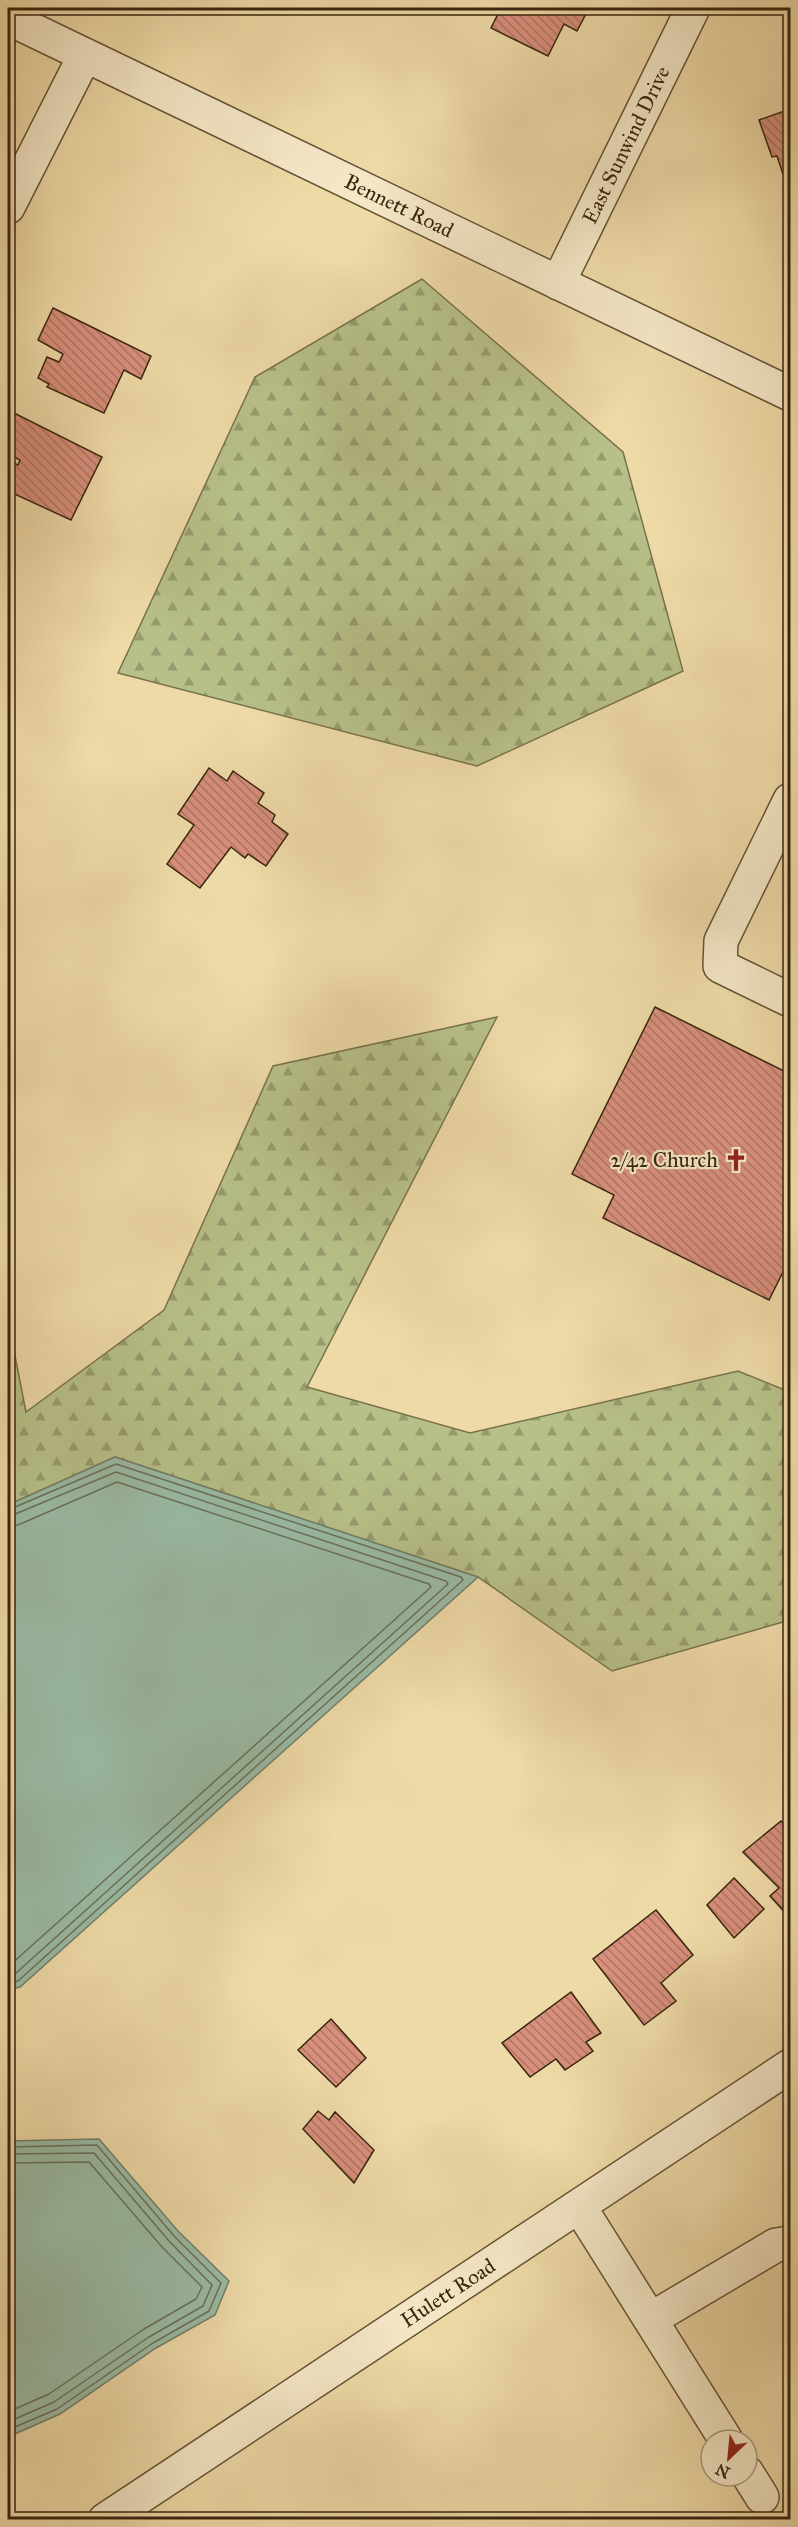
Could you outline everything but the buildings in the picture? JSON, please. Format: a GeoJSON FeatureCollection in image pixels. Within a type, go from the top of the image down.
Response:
{"type":"FeatureCollection","features":[{"type":"Feature","properties":{"kind":"street","name":"East Sunwind Drive"},"geometry":{"type":"LineString","coordinates":[[558,283],[693,8]]}},
{"type":"Feature","properties":{"kind":"street","name":"Bennett Road"},"geometry":{"type":"LineString","coordinates":[[8,18],[790,394]]}},
{"type":"Feature","properties":{"kind":"street"},"geometry":{"type":"LineString","coordinates":[[8,207],[85,55]]}},
{"type":"Feature","properties":{"kind":"street"},"geometry":{"type":"LineString","coordinates":[[790,800],[721,942],[720,966],[790,1000]]}},
{"type":"Feature","properties":{"kind":"street","name":"Hulett Road"},"geometry":{"type":"LineString","coordinates":[[105,2520],[790,2066]]}},
{"type":"Feature","properties":{"kind":"street"},"geometry":{"type":"LineString","coordinates":[[579,2206],[719,2428]]}},
{"type":"Feature","properties":{"kind":"street"},"geometry":{"type":"LineString","coordinates":[[651,2319],[776,2245],[790,2243]]}},
{"type":"Feature","properties":{"kind":"green space"},"geometry":{"type":"Polygon","coordinates":[[[422,279],[623,452],[683,671],[477,766],[118,673],[255,377],[422,279]]]}},
{"type":"Feature","properties":{"kind":"green space"},"geometry":{"type":"Polygon","coordinates":[[[497,1017],[307,1387],[470,1433],[738,1371],[790,1392],[790,1620],[612,1671],[478,1577],[115,1457],[8,1505],[8,1320],[26,1412],[164,1310],[273,1066],[497,1017]]]}},
{"type":"Feature","properties":{"kind":"water"},"geometry":{"type":"Polygon","coordinates":[[[115,1457],[478,1577],[20,1987],[8,1990],[8,1505],[115,1457]]]}},
{"type":"Feature","properties":{"kind":"water"},"geometry":{"type":"Polygon","coordinates":[[[99,2139],[178,2231],[229,2281],[215,2315],[156,2348],[60,2414],[8,2437],[8,2141],[99,2139]]]}},
{"type":"Feature","properties":{"kind":"place","name":"2/42 Church"},"geometry":{"type":"Point","coordinates":[736,1160]}}]}
